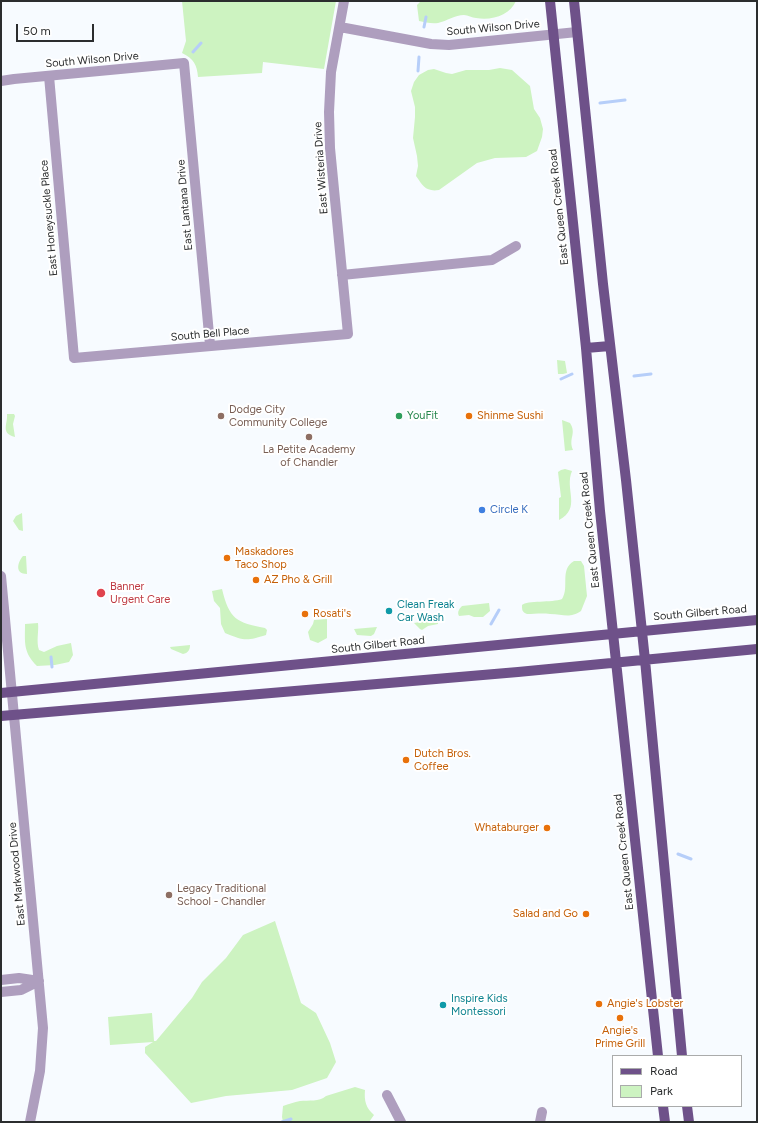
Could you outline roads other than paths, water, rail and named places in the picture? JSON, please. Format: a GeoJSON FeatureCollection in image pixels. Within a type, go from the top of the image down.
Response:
{"type":"FeatureCollection","features":[{"type":"Feature","properties":{"kind":"main road","name":"East Queen Creek Road"},"geometry":{"type":"LineString","coordinates":[[550,1],[586,348],[600,511],[658,1055]]}},
{"type":"Feature","properties":{"kind":"main road"},"geometry":{"type":"LineString","coordinates":[[574,1],[645,660],[682,1055]]}},
{"type":"Feature","properties":{"kind":"main road"},"geometry":{"type":"LineString","coordinates":[[586,348],[610,346]]}},
{"type":"Feature","properties":{"kind":"main road","name":"South Gilbert Road"},"geometry":{"type":"LineString","coordinates":[[1,693],[757,620]]}},
{"type":"Feature","properties":{"kind":"main road"},"geometry":{"type":"LineString","coordinates":[[1,716],[616,663],[757,649]]}},
{"type":"Feature","properties":{"kind":"main road"},"geometry":{"type":"LineString","coordinates":[[663,1107],[665,1122]]}},
{"type":"Feature","properties":{"kind":"main road"},"geometry":{"type":"LineString","coordinates":[[688,1107],[689,1122]]}},
{"type":"Feature","properties":{"kind":"street","name":"East Wisteria Drive"},"geometry":{"type":"LineString","coordinates":[[344,1],[331,72],[329,112],[330,148],[348,334]]}},
{"type":"Feature","properties":{"kind":"street","name":"South Wilson Drive"},"geometry":{"type":"LineString","coordinates":[[340,27],[432,44],[467,44],[577,32]]}},
{"type":"Feature","properties":{"kind":"street","name":"South Wilson Drive"},"geometry":{"type":"LineString","coordinates":[[1,82],[14,79],[184,63]]}},
{"type":"Feature","properties":{"kind":"street","name":"East Lantana Drive"},"geometry":{"type":"LineString","coordinates":[[184,63],[210,345]]}},
{"type":"Feature","properties":{"kind":"street","name":"East Honeysuckle Place"},"geometry":{"type":"LineString","coordinates":[[49,76],[74,358]]}},
{"type":"Feature","properties":{"kind":"street"},"geometry":{"type":"LineString","coordinates":[[342,274],[492,260],[516,246]]}},
{"type":"Feature","properties":{"kind":"street","name":"South Bell Place"},"geometry":{"type":"LineString","coordinates":[[74,358],[348,334]]}},
{"type":"Feature","properties":{"kind":"street","name":"East Markwood Drive"},"geometry":{"type":"LineString","coordinates":[[1,576],[39,981],[42,1028],[40,1071],[30,1122]]}},
{"type":"Feature","properties":{"kind":"street"},"geometry":{"type":"LineString","coordinates":[[1,980],[19,978],[39,981]]}},
{"type":"Feature","properties":{"kind":"street"},"geometry":{"type":"LineString","coordinates":[[1,992],[21,990],[39,981]]}},
{"type":"Feature","properties":{"kind":"street"},"geometry":{"type":"LineString","coordinates":[[387,1095],[401,1122]]}},
{"type":"Feature","properties":{"kind":"street"},"geometry":{"type":"LineString","coordinates":[[540,1122],[542,1112]]}},
{"type":"Feature","properties":{"kind":"waterway"},"geometry":{"type":"LineString","coordinates":[[424,27],[426,17]]}},
{"type":"Feature","properties":{"kind":"waterway"},"geometry":{"type":"LineString","coordinates":[[193,52],[201,43]]}},
{"type":"Feature","properties":{"kind":"waterway"},"geometry":{"type":"LineString","coordinates":[[418,71],[419,57]]}},
{"type":"Feature","properties":{"kind":"waterway"},"geometry":{"type":"LineString","coordinates":[[600,103],[625,100]]}},
{"type":"Feature","properties":{"kind":"waterway"},"geometry":{"type":"LineString","coordinates":[[561,379],[572,374]]}},
{"type":"Feature","properties":{"kind":"waterway"},"geometry":{"type":"LineString","coordinates":[[634,376],[651,374]]}},
{"type":"Feature","properties":{"kind":"waterway"},"geometry":{"type":"LineString","coordinates":[[491,624],[499,610]]}},
{"type":"Feature","properties":{"kind":"waterway"},"geometry":{"type":"LineString","coordinates":[[51,657],[52,667]]}},
{"type":"Feature","properties":{"kind":"waterway"},"geometry":{"type":"LineString","coordinates":[[678,854],[691,859]]}},
{"type":"Feature","properties":{"kind":"waterway"},"geometry":{"type":"LineString","coordinates":[[282,1122],[291,1119]]}},
{"type":"Feature","properties":{"kind":"place","name":"Dodge City Community College"},"geometry":{"type":"Point","coordinates":[221,416]}},
{"type":"Feature","properties":{"kind":"place","name":"YouFit"},"geometry":{"type":"Point","coordinates":[399,416]}},
{"type":"Feature","properties":{"kind":"place","name":"Shinme Sushi"},"geometry":{"type":"Point","coordinates":[469,416]}},
{"type":"Feature","properties":{"kind":"place","name":"La Petite Academy of Chandler"},"geometry":{"type":"Point","coordinates":[309,437]}},
{"type":"Feature","properties":{"kind":"place","name":"Circle K"},"geometry":{"type":"Point","coordinates":[482,510]}},
{"type":"Feature","properties":{"kind":"place","name":"Maskadores Taco Shop"},"geometry":{"type":"Point","coordinates":[227,558]}},
{"type":"Feature","properties":{"kind":"place","name":"AZ Pho & Grill"},"geometry":{"type":"Point","coordinates":[256,580]}},
{"type":"Feature","properties":{"kind":"place","name":"Banner Urgent Care"},"geometry":{"type":"Point","coordinates":[101,593]}},
{"type":"Feature","properties":{"kind":"place","name":"Clean Freak Car Wash"},"geometry":{"type":"Point","coordinates":[389,611]}},
{"type":"Feature","properties":{"kind":"place","name":"Rosati's"},"geometry":{"type":"Point","coordinates":[305,614]}},
{"type":"Feature","properties":{"kind":"place","name":"Dutch Bros. Coffee"},"geometry":{"type":"Point","coordinates":[406,760]}},
{"type":"Feature","properties":{"kind":"place","name":"Whataburger"},"geometry":{"type":"Point","coordinates":[547,828]}},
{"type":"Feature","properties":{"kind":"place","name":"Legacy Traditional School - Chandler"},"geometry":{"type":"Point","coordinates":[169,895]}},
{"type":"Feature","properties":{"kind":"place","name":"Salad and Go"},"geometry":{"type":"Point","coordinates":[586,914]}},
{"type":"Feature","properties":{"kind":"place","name":"Angie's Lobster"},"geometry":{"type":"Point","coordinates":[599,1004]}},
{"type":"Feature","properties":{"kind":"place","name":"Inspire Kids Montessori"},"geometry":{"type":"Point","coordinates":[443,1005]}},
{"type":"Feature","properties":{"kind":"place","name":"Angie's Prime Grill"},"geometry":{"type":"Point","coordinates":[620,1018]}}]}
